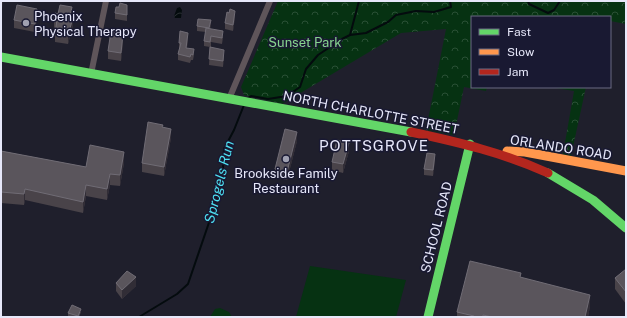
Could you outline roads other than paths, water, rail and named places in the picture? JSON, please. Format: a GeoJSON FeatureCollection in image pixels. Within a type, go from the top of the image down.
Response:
{"type":"FeatureCollection","features":[{"type":"Feature","properties":{"kind":"main road","name":"NORTH CHARLOTTE STREET"},"geometry":{"type":"LineString","coordinates":[[1,57],[255,103],[492,149],[520,159],[567,182],[601,205],[626,228]]}},
{"type":"Feature","properties":{"kind":"main road","name":"SCHOOL ROAD"},"geometry":{"type":"LineString","coordinates":[[428,317],[470,144]]}},
{"type":"Feature","properties":{"kind":"main road","name":"ORLANDO ROAD"},"geometry":{"type":"LineString","coordinates":[[492,149],[525,152],[626,171]]}},
{"type":"Feature","properties":{"kind":"street"},"geometry":{"type":"LineString","coordinates":[[91,74],[106,1]]}},
{"type":"Feature","properties":{"kind":"street"},"geometry":{"type":"LineString","coordinates":[[229,99],[270,1]]}},
{"type":"Feature","properties":{"kind":"water"},"geometry":{"type":"Polygon","coordinates":[[[180,7],[182,10],[181,18],[175,18],[174,16],[177,8],[180,7]]]}},
{"type":"Feature","properties":{"kind":"waterway"},"geometry":{"type":"LineString","coordinates":[[350,35],[359,1]]}},
{"type":"Feature","properties":{"kind":"waterway","name":"Sprogels Run"},"geometry":{"type":"LineString","coordinates":[[247,99],[251,96],[268,99],[287,96],[300,87],[306,69],[318,55],[342,39],[350,35],[366,33],[388,22],[396,15],[416,11],[434,12],[451,7],[450,1]]}},
{"type":"Feature","properties":{"kind":"waterway","name":"Sprogels Run"},"geometry":{"type":"LineString","coordinates":[[528,1],[529,4],[548,13],[554,10],[560,1]]}},
{"type":"Feature","properties":{"kind":"waterway","name":"Sprogels Run"},"geometry":{"type":"LineString","coordinates":[[139,317],[177,294],[188,284],[216,202],[223,168],[224,149],[234,130],[244,105]]}},
{"type":"Feature","properties":{"kind":"place","name":"Phoenix Physical Therapy"},"geometry":{"type":"Point","coordinates":[26,23]}},
{"type":"Feature","properties":{"kind":"place","name":"Brookside Family Restaurant"},"geometry":{"type":"Point","coordinates":[286,159]}},
{"type":"Feature","properties":{"kind":"district","name":"POTTSGROVE"},"geometry":{"type":"Point","coordinates":[374,146]}},
{"type":"Feature","properties":{"kind":"park label","name":"Sunset Park"},"geometry":{"type":"Point","coordinates":[305,42]}}]}
